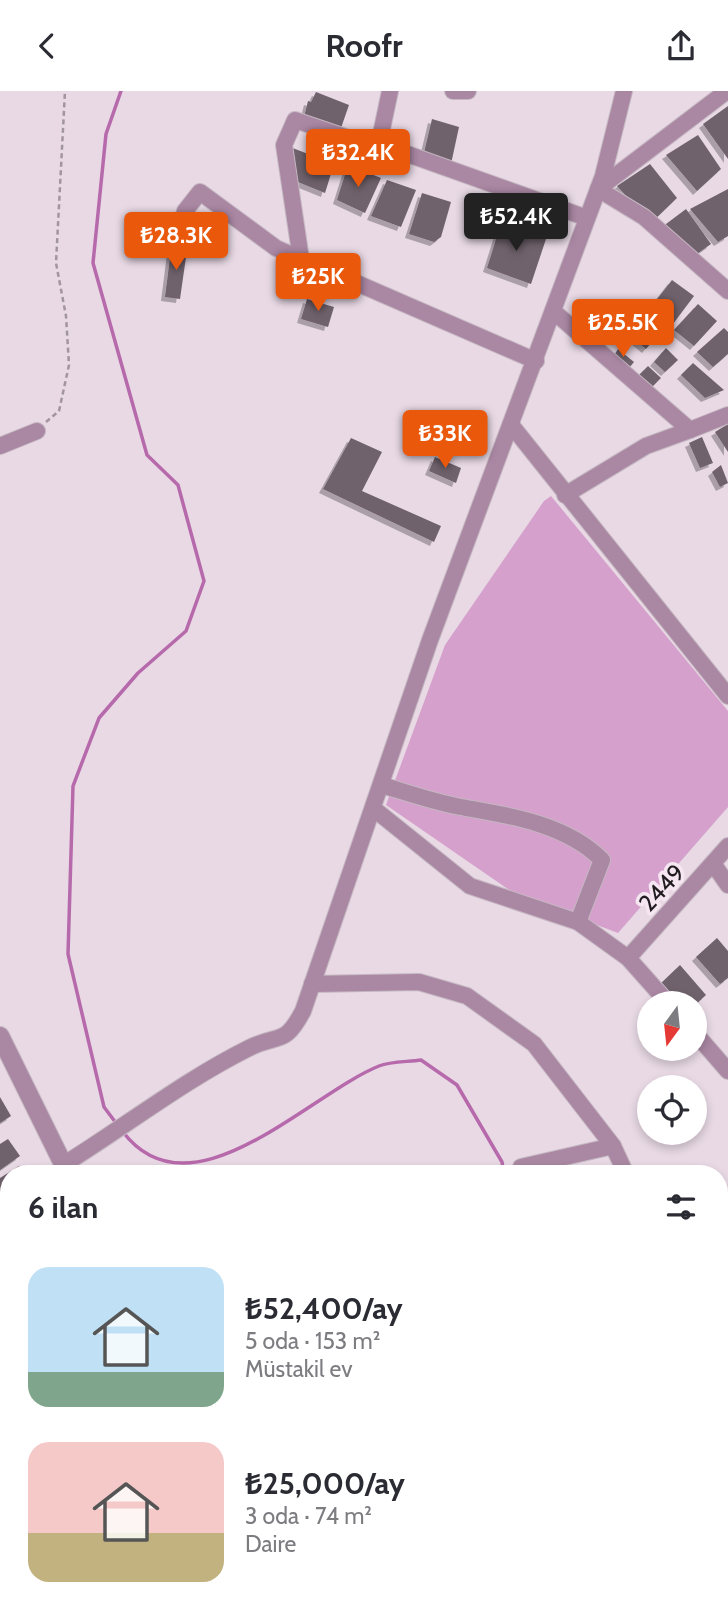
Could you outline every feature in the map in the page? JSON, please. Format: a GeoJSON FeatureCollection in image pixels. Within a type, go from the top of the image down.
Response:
{"type":"FeatureCollection","features":[{"type":"Feature","properties":{"kind":"street"},"geometry":{"type":"LineString","coordinates":[[378,148],[390,91]]}},
{"type":"Feature","properties":{"kind":"street"},"geometry":{"type":"LineString","coordinates":[[453,91],[468,91]]}},
{"type":"Feature","properties":{"kind":"street"},"geometry":{"type":"LineString","coordinates":[[71,1165],[166,1093],[255,1045],[279,1040],[293,1029],[312,984],[335,912],[374,809],[430,640],[512,426],[598,189],[624,91]]}},
{"type":"Feature","properties":{"kind":"street"},"geometry":{"type":"LineString","coordinates":[[598,189],[724,92]]}},
{"type":"Feature","properties":{"kind":"street"},"geometry":{"type":"LineString","coordinates":[[301,259],[284,145],[295,120],[378,148],[399,151],[587,218]]}},
{"type":"Feature","properties":{"kind":"street"},"geometry":{"type":"LineString","coordinates":[[598,189],[644,217],[725,283]]}},
{"type":"Feature","properties":{"kind":"street"},"geometry":{"type":"LineString","coordinates":[[180,233],[185,211],[200,192],[276,248],[536,361]]}},
{"type":"Feature","properties":{"kind":"street"},"geometry":{"type":"LineString","coordinates":[[553,311],[690,430]]}},
{"type":"Feature","properties":{"kind":"street"},"geometry":{"type":"LineString","coordinates":[[565,495],[646,446],[728,415]]}},
{"type":"Feature","properties":{"kind":"street"},"geometry":{"type":"LineString","coordinates":[[512,426],[728,696]]}},
{"type":"Feature","properties":{"kind":"street"},"geometry":{"type":"LineString","coordinates":[[0,446],[37,431]]}},
{"type":"Feature","properties":{"kind":"street"},"geometry":{"type":"LineString","coordinates":[[382,785],[533,823],[569,836],[594,852],[602,860],[578,922]]}},
{"type":"Feature","properties":{"kind":"street"},"geometry":{"type":"LineString","coordinates":[[374,809],[470,886],[578,922],[628,958],[657,991]]}},
{"type":"Feature","properties":{"kind":"street","name":"2449"},"geometry":{"type":"LineString","coordinates":[[628,958],[714,865],[728,846]]}},
{"type":"Feature","properties":{"kind":"street"},"geometry":{"type":"LineString","coordinates":[[714,865],[728,885]]}},
{"type":"Feature","properties":{"kind":"street"},"geometry":{"type":"LineString","coordinates":[[312,984],[419,982],[467,996],[534,1044],[612,1146],[622,1165]]}},
{"type":"Feature","properties":{"kind":"street"},"geometry":{"type":"LineString","coordinates":[[0,1036],[64,1165]]}},
{"type":"Feature","properties":{"kind":"street"},"geometry":{"type":"LineString","coordinates":[[707,1045],[727,1066]]}},
{"type":"Feature","properties":{"kind":"street"},"geometry":{"type":"LineString","coordinates":[[530,1165],[612,1146]]}},
{"type":"Feature","properties":{"kind":"path"},"geometry":{"type":"LineString","coordinates":[[37,431],[59,411],[69,365],[66,316],[56,263],[65,91]]}},
{"type":"Feature","properties":{"kind":"shaded area"},"geometry":{"type":"Polygon","coordinates":[[[551,496],[728,711],[728,807],[618,933],[515,894],[386,805],[445,645],[544,501],[551,496]]]}},
{"type":"Feature","properties":{"kind":"building"},"geometry":{"type":"Polygon","coordinates":[[[316,92],[349,105],[341,128],[304,117],[308,101],[311,102],[316,92]]]}},
{"type":"Feature","properties":{"kind":"building"},"geometry":{"type":"Polygon","coordinates":[[[728,106],[728,159],[703,124],[728,106]]]}},
{"type":"Feature","properties":{"kind":"building"},"geometry":{"type":"Polygon","coordinates":[[[432,119],[459,127],[451,164],[423,157],[432,119]]]}},
{"type":"Feature","properties":{"kind":"building"},"geometry":{"type":"Polygon","coordinates":[[[698,135],[721,169],[697,191],[666,155],[698,135]]]}},
{"type":"Feature","properties":{"kind":"building"},"geometry":{"type":"Polygon","coordinates":[[[290,147],[334,164],[325,193],[293,180],[290,147]]]}},
{"type":"Feature","properties":{"kind":"building"},"geometry":{"type":"Polygon","coordinates":[[[650,164],[677,198],[651,223],[617,186],[650,164]]]}},
{"type":"Feature","properties":{"kind":"building"},"geometry":{"type":"Polygon","coordinates":[[[348,165],[381,178],[365,213],[337,200],[348,165]]]}},
{"type":"Feature","properties":{"kind":"building"},"geometry":{"type":"Polygon","coordinates":[[[387,180],[416,190],[401,227],[371,216],[387,180]]]}},
{"type":"Feature","properties":{"kind":"building"},"geometry":{"type":"Polygon","coordinates":[[[728,189],[728,236],[718,242],[690,209],[728,189]]]}},
{"type":"Feature","properties":{"kind":"building"},"geometry":{"type":"Polygon","coordinates":[[[422,193],[451,202],[441,237],[434,242],[409,234],[422,193]]]}},
{"type":"Feature","properties":{"kind":"building"},"geometry":{"type":"Polygon","coordinates":[[[686,209],[711,244],[694,256],[662,227],[686,209]]]}},
{"type":"Feature","properties":{"kind":"building"},"geometry":{"type":"Polygon","coordinates":[[[502,220],[546,239],[531,284],[487,268],[502,220]]]}},
{"type":"Feature","properties":{"kind":"building"},"geometry":{"type":"Polygon","coordinates":[[[188,243],[180,299],[165,297],[171,250],[188,243]]]}},
{"type":"Feature","properties":{"kind":"building"},"geometry":{"type":"Polygon","coordinates":[[[672,280],[694,296],[673,324],[651,307],[672,280]]]}},
{"type":"Feature","properties":{"kind":"building"},"geometry":{"type":"Polygon","coordinates":[[[307,299],[334,307],[328,327],[301,319],[307,299]]]}},
{"type":"Feature","properties":{"kind":"building"},"geometry":{"type":"Polygon","coordinates":[[[698,304],[717,321],[694,346],[674,330],[698,304]]]}},
{"type":"Feature","properties":{"kind":"building"},"geometry":{"type":"Polygon","coordinates":[[[638,322],[657,336],[646,349],[629,335],[638,322]]]}},
{"type":"Feature","properties":{"kind":"building"},"geometry":{"type":"Polygon","coordinates":[[[724,328],[728,332],[728,354],[713,367],[697,352],[724,328]]]}},
{"type":"Feature","properties":{"kind":"building"},"geometry":{"type":"Polygon","coordinates":[[[666,348],[678,360],[665,372],[654,362],[666,348]]]}},
{"type":"Feature","properties":{"kind":"building"},"geometry":{"type":"Polygon","coordinates":[[[618,349],[634,362],[629,368],[613,357],[618,349]]]}},
{"type":"Feature","properties":{"kind":"building"},"geometry":{"type":"Polygon","coordinates":[[[693,363],[724,390],[705,398],[681,375],[693,363]]]}},
{"type":"Feature","properties":{"kind":"building"},"geometry":{"type":"Polygon","coordinates":[[[648,366],[661,378],[651,388],[639,375],[648,366]]]}},
{"type":"Feature","properties":{"kind":"building"},"geometry":{"type":"Polygon","coordinates":[[[728,424],[728,452],[715,432],[728,424]]]}},
{"type":"Feature","properties":{"kind":"building"},"geometry":{"type":"Polygon","coordinates":[[[702,437],[713,463],[700,468],[689,443],[702,437]]]}},
{"type":"Feature","properties":{"kind":"building"},"geometry":{"type":"Polygon","coordinates":[[[351,438],[382,452],[362,491],[441,526],[434,542],[323,489],[351,438]]]}},
{"type":"Feature","properties":{"kind":"building"},"geometry":{"type":"Polygon","coordinates":[[[435,457],[461,468],[456,483],[429,471],[435,457]]]}},
{"type":"Feature","properties":{"kind":"building"},"geometry":{"type":"Polygon","coordinates":[[[721,465],[728,483],[720,487],[712,472],[721,465]]]}},
{"type":"Feature","properties":{"kind":"building"},"geometry":{"type":"Polygon","coordinates":[[[717,938],[728,951],[728,978],[720,984],[696,957],[717,938]]]}},
{"type":"Feature","properties":{"kind":"building"},"geometry":{"type":"Polygon","coordinates":[[[680,965],[703,991],[660,991],[657,987],[680,965]]]}},
{"type":"Feature","properties":{"kind":"building"},"geometry":{"type":"Polygon","coordinates":[[[0,1097],[11,1116],[0,1123],[0,1097]]]}},
{"type":"Feature","properties":{"kind":"building"},"geometry":{"type":"Polygon","coordinates":[[[8,1139],[20,1156],[7,1165],[0,1165],[0,1144],[8,1139]]]}},
{"type":"Feature","properties":{"kind":"waterway"},"geometry":{"type":"LineString","coordinates":[[116,1123],[104,1107],[68,954],[73,786],[99,718],[138,673],[186,631],[204,581],[178,485],[147,455],[93,263],[106,134],[121,91]]}},
{"type":"Feature","properties":{"kind":"waterway"},"geometry":{"type":"LineString","coordinates":[[123,1132],[151,1156],[182,1163],[215,1158],[250,1143],[379,1066],[421,1060],[457,1085],[502,1165]]}}]}
